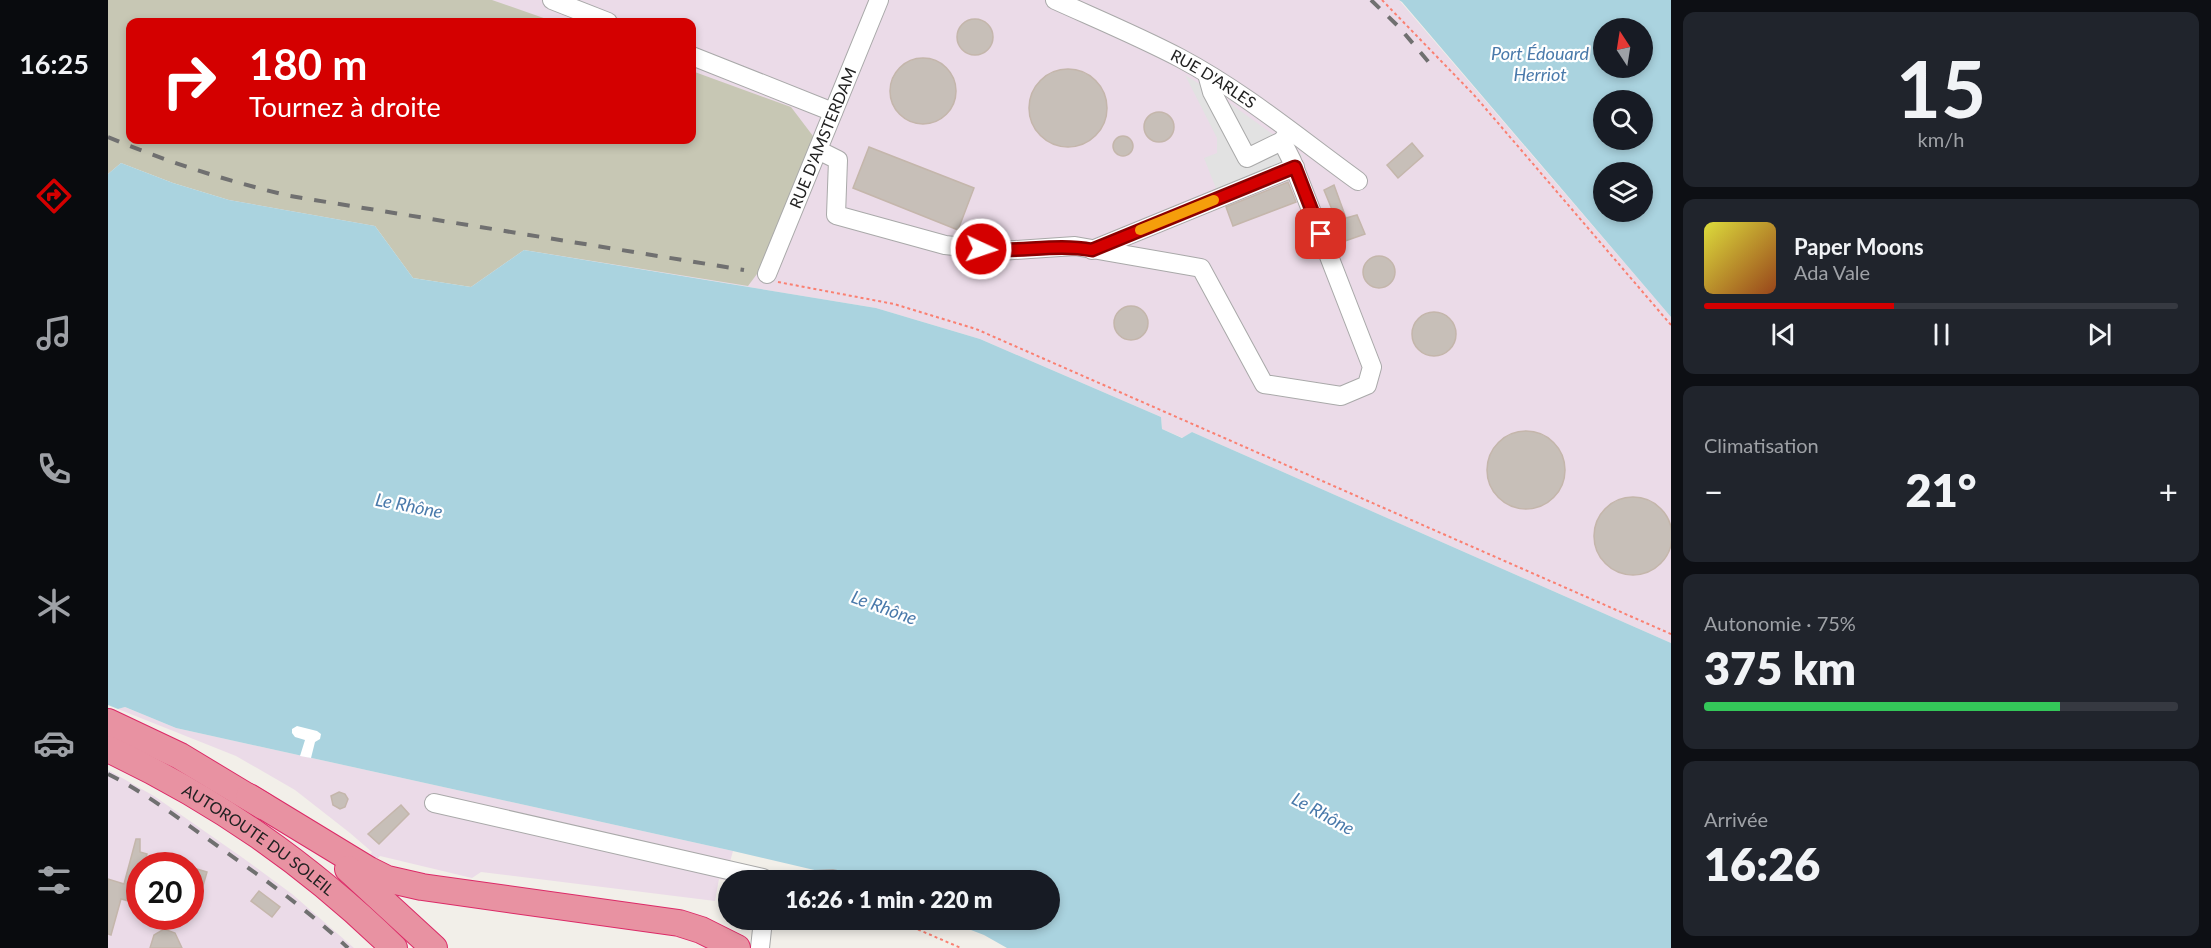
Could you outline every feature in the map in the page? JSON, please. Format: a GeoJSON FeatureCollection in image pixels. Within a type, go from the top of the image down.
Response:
{"type":"FeatureCollection","features":[{"type":"Feature","properties":{"kind":"highway","name":"AUTOROUTE DU SOLEIL"},"geometry":{"type":"LineString","coordinates":[[108,722],[187,760],[249,797],[305,835],[349,870],[434,948]]}},
{"type":"Feature","properties":{"kind":"highway","name":"AUTOROUTE DU SOLEIL"},"geometry":{"type":"LineString","coordinates":[[108,749],[186,789],[265,838],[329,888],[394,948]]}},
{"type":"Feature","properties":{"kind":"highway"},"geometry":{"type":"LineString","coordinates":[[249,797],[387,879],[422,887],[679,923],[701,930],[737,948]]}},
{"type":"Feature","properties":{"kind":"street"},"geometry":{"type":"LineString","coordinates":[[552,0],[598,18]]}},
{"type":"Feature","properties":{"kind":"street","name":"RUE D'AMSTERDAM"},"geometry":{"type":"LineString","coordinates":[[767,274],[879,0]]}},
{"type":"Feature","properties":{"kind":"street","name":"RUE D'ARLES"},"geometry":{"type":"LineString","coordinates":[[1055,0],[1208,74],[1286,136],[1358,181]]}},
{"type":"Feature","properties":{"kind":"street"},"geometry":{"type":"LineString","coordinates":[[696,58],[833,112]]}},
{"type":"Feature","properties":{"kind":"street"},"geometry":{"type":"LineString","coordinates":[[818,150],[838,160],[836,215],[945,245],[1000,251],[1075,246],[1201,268],[1264,384],[1341,396],[1367,385],[1372,367],[1295,167],[1286,136],[1247,158],[1212,92],[1208,74]]}},
{"type":"Feature","properties":{"kind":"street"},"geometry":{"type":"LineString","coordinates":[[1092,250],[1295,167]]}},
{"type":"Feature","properties":{"kind":"street"},"geometry":{"type":"LineString","coordinates":[[434,803],[724,870]]}},
{"type":"Feature","properties":{"kind":"street"},"geometry":{"type":"LineString","coordinates":[[759,948],[762,930]]}},
{"type":"Feature","properties":{"kind":"path"},"geometry":{"type":"LineString","coordinates":[[1382,0],[1474,94],[1671,325]]}},
{"type":"Feature","properties":{"kind":"path"},"geometry":{"type":"LineString","coordinates":[[767,274],[782,284],[894,304],[976,329],[1671,634]]}},
{"type":"Feature","properties":{"kind":"path"},"geometry":{"type":"LineString","coordinates":[[919,930],[961,948]]}},
{"type":"Feature","properties":{"kind":"shaded area","name":"Port Édouard Herriot"},"geometry":{"type":"Polygon","coordinates":[[[108,0],[1399,0],[1671,317],[1671,643],[1192,432],[1183,438],[1162,429],[1161,417],[980,339],[876,308],[524,250],[471,287],[375,226],[229,200],[121,163],[108,174],[108,0]]]}},
{"type":"Feature","properties":{"kind":"shaded area"},"geometry":{"type":"Polygon","coordinates":[[[108,0],[492,0],[544,18],[126,18],[126,144],[696,144],[696,72],[791,107],[813,136],[763,266],[748,286],[524,250],[471,287],[413,278],[375,226],[229,200],[173,183],[121,163],[108,174],[108,0]]]}},
{"type":"Feature","properties":{"kind":"shaded area"},"geometry":{"type":"Polygon","coordinates":[[[1185,75],[1224,99],[1303,156],[1217,191],[1204,158],[1217,153],[1217,138],[1185,75]]]}},
{"type":"Feature","properties":{"kind":"shaded area"},"geometry":{"type":"Polygon","coordinates":[[[125,707],[176,728],[733,851],[728,870],[718,870],[715,901],[481,872],[472,878],[380,856],[375,861],[369,856],[372,852],[295,790],[236,756],[118,709],[125,707]]]}},
{"type":"Feature","properties":{"kind":"shaded area"},"geometry":{"type":"Polygon","coordinates":[[[108,770],[154,796],[243,858],[292,894],[354,948],[108,948],[108,770]]]}},
{"type":"Feature","properties":{"kind":"water","name":"Port Édouard Herriot"},"geometry":{"type":"Polygon","coordinates":[[[1399,0],[1671,0],[1671,317],[1402,2],[1399,0]]]}},
{"type":"Feature","properties":{"kind":"water","name":"Le Rhône"},"geometry":{"type":"Polygon","coordinates":[[[121,163],[173,183],[229,200],[375,226],[413,278],[471,287],[524,250],[876,308],[980,339],[1161,417],[1162,429],[1182,438],[1192,432],[1671,643],[1671,948],[1007,948],[971,930],[1060,930],[1060,870],[814,870],[176,728],[125,707],[118,709],[108,705],[108,174],[121,163]]]}},
{"type":"Feature","properties":{"kind":"pier"},"geometry":{"type":"Polygon","coordinates":[[[297,726],[321,734],[320,739],[315,742],[311,758],[300,756],[305,740],[295,737],[292,733],[292,729],[297,726]]]}},
{"type":"Feature","properties":{"kind":"building"},"geometry":{"type":"Polygon","coordinates":[[[975,19],[988,24],[993,37],[988,50],[975,55],[962,50],[957,37],[962,24],[975,19]]]}},
{"type":"Feature","properties":{"kind":"building"},"geometry":{"type":"Polygon","coordinates":[[[917,58],[929,58],[941,63],[951,73],[956,91],[954,104],[941,119],[929,124],[917,124],[905,119],[895,109],[890,97],[890,85],[895,73],[905,63],[917,58]]]}},
{"type":"Feature","properties":{"kind":"building"},"geometry":{"type":"Polygon","coordinates":[[[1068,69],[1083,72],[1100,86],[1107,108],[1104,123],[1090,140],[1068,147],[1053,144],[1036,130],[1029,108],[1032,93],[1046,76],[1068,69]]]}},
{"type":"Feature","properties":{"kind":"building"},"geometry":{"type":"Polygon","coordinates":[[[1159,112],[1165,113],[1173,121],[1173,133],[1165,141],[1159,142],[1153,141],[1145,133],[1144,127],[1145,121],[1153,113],[1159,112]]]}},
{"type":"Feature","properties":{"kind":"building"},"geometry":{"type":"Polygon","coordinates":[[[1123,136],[1130,139],[1133,146],[1130,153],[1123,156],[1116,153],[1113,146],[1116,139],[1123,136]]]}},
{"type":"Feature","properties":{"kind":"building"},"geometry":{"type":"Polygon","coordinates":[[[1412,143],[1423,156],[1398,178],[1387,165],[1412,143]]]}},
{"type":"Feature","properties":{"kind":"building"},"geometry":{"type":"Polygon","coordinates":[[[869,147],[974,188],[958,230],[853,188],[869,147]]]}},
{"type":"Feature","properties":{"kind":"building"},"geometry":{"type":"Polygon","coordinates":[[[1288,182],[1296,202],[1233,226],[1226,207],[1288,182]]]}},
{"type":"Feature","properties":{"kind":"building"},"geometry":{"type":"Polygon","coordinates":[[[1334,185],[1346,218],[1357,215],[1365,234],[1345,241],[1324,190],[1334,185]]]}},
{"type":"Feature","properties":{"kind":"building"},"geometry":{"type":"Polygon","coordinates":[[[1379,256],[1390,261],[1395,272],[1390,283],[1379,288],[1368,283],[1363,272],[1368,261],[1379,256]]]}},
{"type":"Feature","properties":{"kind":"building"},"geometry":{"type":"Polygon","coordinates":[[[1131,306],[1143,311],[1148,323],[1143,335],[1131,340],[1119,335],[1114,323],[1119,311],[1131,306]]]}},
{"type":"Feature","properties":{"kind":"building"},"geometry":{"type":"Polygon","coordinates":[[[1434,312],[1443,313],[1450,318],[1455,325],[1455,343],[1450,350],[1443,355],[1434,356],[1425,355],[1418,350],[1413,343],[1412,334],[1413,325],[1418,318],[1425,313],[1434,312]]]}},
{"type":"Feature","properties":{"kind":"building"},"geometry":{"type":"Polygon","coordinates":[[[1526,431],[1541,434],[1554,442],[1562,455],[1565,470],[1562,485],[1554,498],[1541,506],[1526,509],[1511,506],[1498,498],[1490,485],[1487,470],[1490,455],[1498,442],[1511,434],[1526,431]]]}},
{"type":"Feature","properties":{"kind":"building"},"geometry":{"type":"Polygon","coordinates":[[[1633,497],[1648,500],[1665,514],[1669,521],[1671,544],[1669,551],[1655,568],[1648,572],[1633,575],[1618,572],[1601,558],[1597,551],[1594,536],[1597,521],[1611,504],[1618,500],[1633,497]]]}},
{"type":"Feature","properties":{"kind":"building"},"geometry":{"type":"Polygon","coordinates":[[[339,792],[345,794],[348,799],[345,807],[340,809],[333,805],[331,796],[339,792]]]}},
{"type":"Feature","properties":{"kind":"building"},"geometry":{"type":"Polygon","coordinates":[[[401,805],[409,814],[379,844],[368,834],[401,805]]]}},
{"type":"Feature","properties":{"kind":"building"},"geometry":{"type":"Polygon","coordinates":[[[136,839],[140,839],[140,852],[133,852],[136,839]]]}},
{"type":"Feature","properties":{"kind":"building"},"geometry":{"type":"Polygon","coordinates":[[[126,876],[126,900],[121,899],[111,935],[108,934],[108,879],[124,884],[126,876]]]}},
{"type":"Feature","properties":{"kind":"building"},"geometry":{"type":"Polygon","coordinates":[[[259,891],[280,907],[272,917],[251,901],[259,891]]]}},
{"type":"Feature","properties":{"kind":"building"},"geometry":{"type":"Polygon","coordinates":[[[162,930],[175,933],[182,948],[150,948],[154,935],[162,930]]]}},
{"type":"Feature","properties":{"kind":"railway"},"geometry":{"type":"LineString","coordinates":[[1371,0],[1399,27],[1432,66]]}},
{"type":"Feature","properties":{"kind":"railway"},"geometry":{"type":"LineString","coordinates":[[108,137],[198,170],[290,196],[744,270]]}},
{"type":"Feature","properties":{"kind":"railway"},"geometry":{"type":"LineString","coordinates":[[108,774],[158,804],[260,876],[348,948]]}},
{"type":"Feature","properties":{"kind":"slow traffic"},"geometry":{"type":"LineString","coordinates":[[1140,230],[1214,200]]}},
{"type":"Feature","properties":{"kind":"route"},"geometry":{"type":"LineString","coordinates":[[981,249],[1000,251],[1075,246],[1092,250],[1295,167],[1321,234]]}}]}
